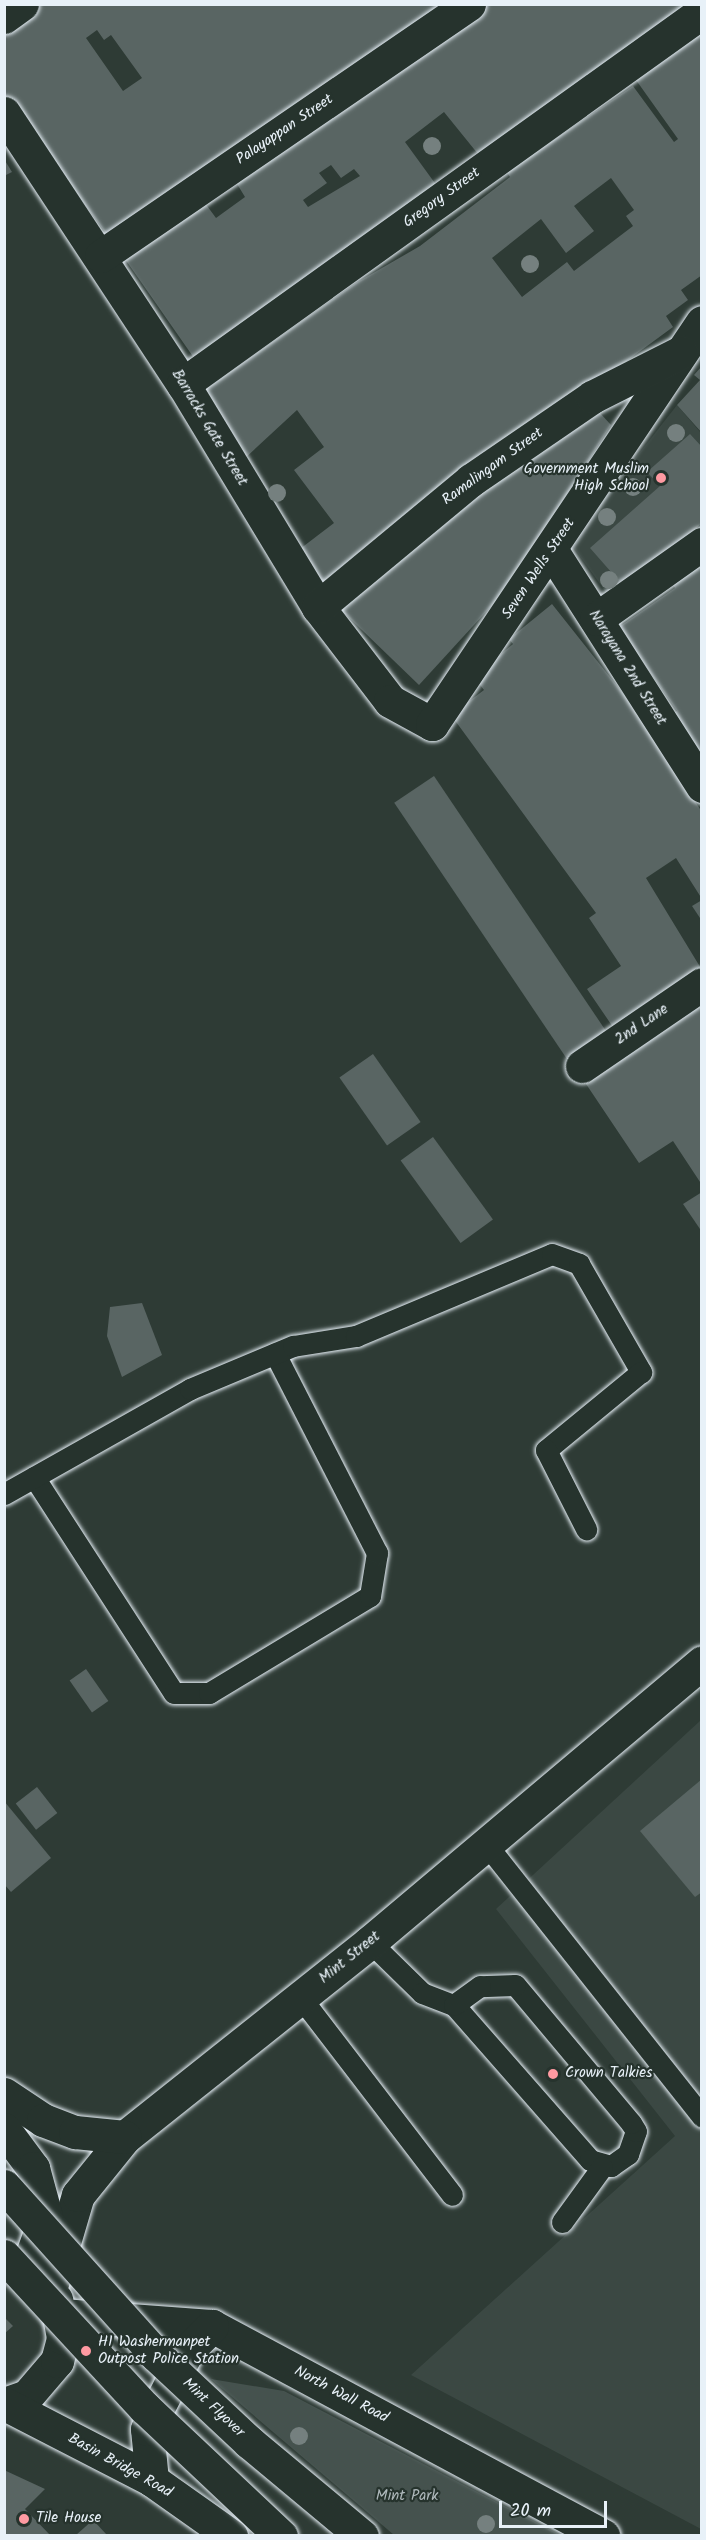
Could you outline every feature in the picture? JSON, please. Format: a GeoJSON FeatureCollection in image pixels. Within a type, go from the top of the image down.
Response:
{"type":"FeatureCollection","features":[{"type":"Feature","properties":{"kind":"street"},"geometry":{"type":"LineString","coordinates":[[4,17],[22,4]]}},
{"type":"Feature","properties":{"kind":"street","name":"Palayappan Street"},"geometry":{"type":"LineString","coordinates":[[101,256],[469,4]]}},
{"type":"Feature","properties":{"kind":"street","name":"Gregory Street"},"geometry":{"type":"LineString","coordinates":[[183,384],[702,12]]}},
{"type":"Feature","properties":{"kind":"street","name":"Barracks Gate Street"},"geometry":{"type":"LineString","coordinates":[[4,113],[101,256],[183,384],[318,607],[390,701],[432,724]]}},
{"type":"Feature","properties":{"kind":"street","name":"Seven Wells Street"},"geometry":{"type":"LineString","coordinates":[[432,724],[552,551],[702,322]]}},
{"type":"Feature","properties":{"kind":"street","name":"Ramalingam Street"},"geometry":{"type":"LineString","coordinates":[[318,607],[471,480],[592,397],[683,351]]}},
{"type":"Feature","properties":{"kind":"street"},"geometry":{"type":"LineString","coordinates":[[596,619],[702,544]]}},
{"type":"Feature","properties":{"kind":"street","name":"Narayana 2nd Street"},"geometry":{"type":"LineString","coordinates":[[552,551],[702,786]]}},
{"type":"Feature","properties":{"kind":"street","name":"2nd Lane"},"geometry":{"type":"LineString","coordinates":[[582,1066],[702,984]]}},
{"type":"Feature","properties":{"kind":"street","name":"Mint Street"},"geometry":{"type":"LineString","coordinates":[[30,2278],[78,2195],[125,2137],[370,1942],[702,1662]]}},
{"type":"Feature","properties":{"kind":"street"},"geometry":{"type":"LineString","coordinates":[[4,2094],[42,2120],[75,2132],[125,2137]]}},
{"type":"Feature","properties":{"kind":"street"},"geometry":{"type":"LineString","coordinates":[[4,2129],[33,2168],[46,2216],[30,2278],[57,2361],[27,2396],[5,2404]]}},
{"type":"Feature","properties":{"kind":"street","name":"Mint Flyover"},"geometry":{"type":"LineString","coordinates":[[4,2186],[156,2355],[249,2442],[362,2535]]}},
{"type":"Feature","properties":{"kind":"street"},"geometry":{"type":"LineString","coordinates":[[30,2278],[145,2408],[281,2535]]}},
{"type":"Feature","properties":{"kind":"street","name":"North Wall Road"},"geometry":{"type":"LineString","coordinates":[[30,2278],[212,2326],[603,2535]]}},
{"type":"Feature","properties":{"kind":"street"},"geometry":{"type":"LineString","coordinates":[[152,2480],[147,2429],[188,2350],[212,2326]]}},
{"type":"Feature","properties":{"kind":"street","name":"Basin Bridge Road"},"geometry":{"type":"LineString","coordinates":[[5,2404],[152,2480],[231,2535]]}},
{"type":"Feature","properties":{"kind":"lane"},"geometry":{"type":"LineString","coordinates":[[4,1494],[190,1389],[275,1354],[356,1336],[552,1254],[579,1264],[640,1372],[546,1450],[586,1529]]}},
{"type":"Feature","properties":{"kind":"lane"},"geometry":{"type":"LineString","coordinates":[[34,1477],[174,1693],[208,1693],[370,1596],[377,1553],[275,1354]]}},
{"type":"Feature","properties":{"kind":"lane"},"geometry":{"type":"LineString","coordinates":[[486,1844],[702,2117]]}},
{"type":"Feature","properties":{"kind":"lane"},"geometry":{"type":"LineString","coordinates":[[370,1942],[422,1993],[454,2005],[602,2167]]}},
{"type":"Feature","properties":{"kind":"lane"},"geometry":{"type":"LineString","coordinates":[[454,2005],[480,1986],[515,1985],[636,2132],[628,2154],[602,2167],[562,2222]]}},
{"type":"Feature","properties":{"kind":"lane"},"geometry":{"type":"LineString","coordinates":[[301,1998],[452,2195]]}},
{"type":"Feature","properties":{"kind":"shaded area","name":"Government Muslim High School"},"geometry":{"type":"Polygon","coordinates":[[[677,405],[701,433],[701,523],[613,602],[570,542],[677,405]]]}},
{"type":"Feature","properties":{"kind":"shaded area"},"geometry":{"type":"Polygon","coordinates":[[[701,1720],[701,2529],[411,2375],[675,2136],[496,1909],[701,1720]]]}},
{"type":"Feature","properties":{"kind":"green space","name":"Mint Park"},"geometry":{"type":"Polygon","coordinates":[[[211,2379],[284,2391],[560,2535],[394,2535],[211,2379]]]}},
{"type":"Feature","properties":{"kind":"building"},"geometry":{"type":"Polygon","coordinates":[[[37,4],[452,4],[113,243],[4,93],[4,28],[37,4]],[[97,30],[86,38],[123,91],[142,78],[111,35],[104,40],[97,30]]]}},
{"type":"Feature","properties":{"kind":"building"},"geometry":{"type":"Polygon","coordinates":[[[486,4],[688,4],[478,154],[444,112],[405,142],[437,186],[194,358],[125,259],[202,199],[216,218],[245,197],[234,179],[364,87],[368,94],[486,4]],[[331,165],[319,173],[327,183],[303,200],[308,207],[360,176],[354,169],[341,178],[331,165]]]}},
{"type":"Feature","properties":{"kind":"building"},"geometry":{"type":"Polygon","coordinates":[[[702,31],[702,275],[681,290],[688,300],[666,316],[673,327],[314,590],[296,552],[334,523],[294,470],[324,447],[297,410],[242,461],[195,397],[356,283],[420,246],[510,177],[507,172],[633,86],[674,142],[678,139],[636,80],[702,31]],[[611,178],[574,206],[594,231],[566,253],[541,219],[492,258],[522,297],[567,262],[574,271],[633,226],[626,216],[634,210],[611,178]]]}},
{"type":"Feature","properties":{"kind":"building"},"geometry":{"type":"Polygon","coordinates":[[[4,159],[12,172],[4,176],[4,159]]]}},
{"type":"Feature","properties":{"kind":"building"},"geometry":{"type":"Polygon","coordinates":[[[702,366],[702,433],[677,405],[700,380],[694,375],[702,366]]]}},
{"type":"Feature","properties":{"kind":"building"},"geometry":{"type":"Polygon","coordinates":[[[590,402],[611,425],[506,590],[419,685],[336,605],[590,402]]]}},
{"type":"Feature","properties":{"kind":"building"},"geometry":{"type":"Polygon","coordinates":[[[690,434],[702,447],[702,523],[626,589],[590,548],[660,486],[647,472],[690,434]]]}},
{"type":"Feature","properties":{"kind":"building"},"geometry":{"type":"Polygon","coordinates":[[[702,559],[702,757],[668,716],[677,711],[619,627],[675,588],[670,580],[702,559]]]}},
{"type":"Feature","properties":{"kind":"building"},"geometry":{"type":"Polygon","coordinates":[[[552,604],[625,696],[702,812],[702,899],[676,858],[646,878],[702,970],[617,1033],[587,989],[621,966],[589,918],[596,913],[451,715],[484,690],[474,677],[513,644],[509,639],[552,604]]]}},
{"type":"Feature","properties":{"kind":"building"},"geometry":{"type":"Polygon","coordinates":[[[434,776],[610,1037],[570,1064],[394,803],[434,776]]]}},
{"type":"Feature","properties":{"kind":"building"},"geometry":{"type":"Polygon","coordinates":[[[702,900],[702,921],[692,906],[702,900]]]}},
{"type":"Feature","properties":{"kind":"building"},"geometry":{"type":"Polygon","coordinates":[[[702,993],[702,1185],[673,1141],[639,1163],[580,1075],[702,993]]]}},
{"type":"Feature","properties":{"kind":"building"},"geometry":{"type":"Polygon","coordinates":[[[373,1054],[421,1122],[387,1146],[339,1078],[373,1054]]]}},
{"type":"Feature","properties":{"kind":"building"},"geometry":{"type":"Polygon","coordinates":[[[433,1137],[493,1220],[461,1243],[401,1161],[433,1137]]]}},
{"type":"Feature","properties":{"kind":"building"},"geometry":{"type":"Polygon","coordinates":[[[702,1192],[702,1232],[683,1204],[702,1192]]]}},
{"type":"Feature","properties":{"kind":"building"},"geometry":{"type":"Polygon","coordinates":[[[142,1303],[162,1355],[122,1377],[107,1336],[110,1307],[142,1303]]]}},
{"type":"Feature","properties":{"kind":"building"},"geometry":{"type":"Polygon","coordinates":[[[86,1669],[108,1701],[92,1712],[70,1680],[86,1669]]]}},
{"type":"Feature","properties":{"kind":"building"},"geometry":{"type":"Polygon","coordinates":[[[702,1779],[702,1892],[695,1897],[640,1831],[702,1779]]]}},
{"type":"Feature","properties":{"kind":"building"},"geometry":{"type":"Polygon","coordinates":[[[37,1787],[57,1813],[36,1830],[16,1804],[37,1787]]]}},
{"type":"Feature","properties":{"kind":"building"},"geometry":{"type":"Polygon","coordinates":[[[4,1801],[51,1858],[11,1892],[4,1884],[4,1801]]]}},
{"type":"Feature","properties":{"kind":"building"},"geometry":{"type":"Polygon","coordinates":[[[4,2317],[13,2326],[4,2334],[4,2317]]]}},
{"type":"Feature","properties":{"kind":"building"},"geometry":{"type":"Polygon","coordinates":[[[4,2470],[45,2489],[25,2509],[50,2535],[4,2535],[4,2470]]]}},
{"type":"Feature","properties":{"kind":"building"},"geometry":{"type":"Polygon","coordinates":[[[93,2520],[107,2535],[76,2535],[93,2520]]]}},
{"type":"Feature","properties":{"kind":"place","name":"Government Muslim High School"},"geometry":{"type":"Point","coordinates":[661,478]}},
{"type":"Feature","properties":{"kind":"place","name":"Crown Talkies"},"geometry":{"type":"Point","coordinates":[553,2074]}},
{"type":"Feature","properties":{"kind":"place","name":"H1 Washermanpet Outpost Police Station"},"geometry":{"type":"Point","coordinates":[86,2351]}},
{"type":"Feature","properties":{"kind":"place","name":"Tile House"},"geometry":{"type":"Point","coordinates":[24,2519]}}]}
